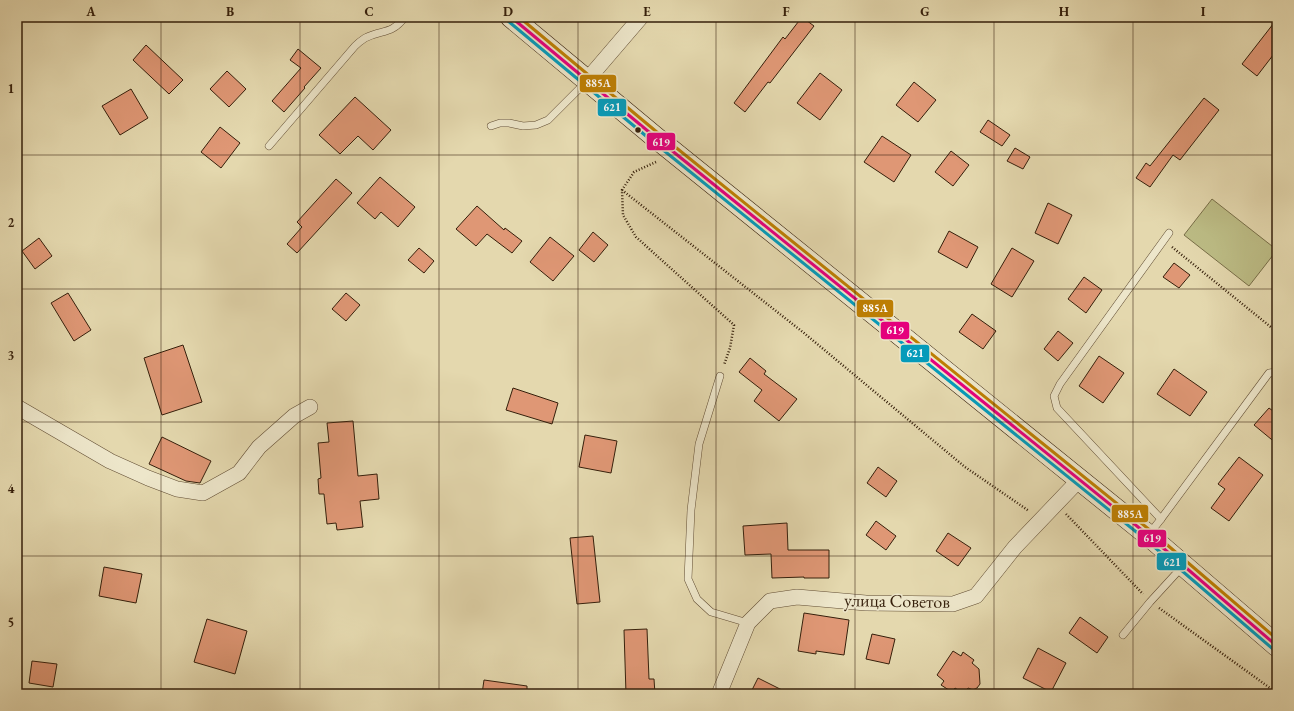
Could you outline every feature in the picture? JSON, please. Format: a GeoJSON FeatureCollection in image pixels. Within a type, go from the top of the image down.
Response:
{"type":"FeatureCollection","features":[{"type":"Feature","properties":{"kind":"main road"},"geometry":{"type":"LineString","coordinates":[[511,17],[655,137],[1148,536],[1277,646]]}},
{"type":"Feature","properties":{"kind":"street"},"geometry":{"type":"LineString","coordinates":[[587,80],[640,17]]}},
{"type":"Feature","properties":{"kind":"street"},"geometry":{"type":"LineString","coordinates":[[17,406],[110,461],[177,489],[203,493],[239,473],[260,447],[294,416],[310,407]]}},
{"type":"Feature","properties":{"kind":"street","name":"улица Советов"},"geometry":{"type":"LineString","coordinates":[[719,694],[748,623],[770,601],[797,597],[866,603],[953,604],[976,596],[1015,547],[1079,480]]}},
{"type":"Feature","properties":{"kind":"lane"},"geometry":{"type":"LineString","coordinates":[[269,146],[355,46],[366,38],[390,30],[399,25],[405,17]]}},
{"type":"Feature","properties":{"kind":"lane"},"geometry":{"type":"LineString","coordinates":[[491,126],[500,123],[523,126],[536,125],[548,120],[587,80]]}},
{"type":"Feature","properties":{"kind":"lane"},"geometry":{"type":"LineString","coordinates":[[1162,519],[1057,408],[1054,396],[1060,384],[1170,233]]}},
{"type":"Feature","properties":{"kind":"lane"},"geometry":{"type":"LineString","coordinates":[[1148,536],[1269,373],[1277,372]]}},
{"type":"Feature","properties":{"kind":"lane"},"geometry":{"type":"LineString","coordinates":[[720,376],[699,444],[691,510],[688,579],[697,599],[711,612],[748,623]]}},
{"type":"Feature","properties":{"kind":"lane"},"geometry":{"type":"LineString","coordinates":[[1123,635],[1150,602],[1183,566]]}},
{"type":"Feature","properties":{"kind":"path"},"geometry":{"type":"LineString","coordinates":[[655,137],[658,161],[634,172],[622,190],[623,215],[636,237],[734,325],[730,348],[720,376]]}},
{"type":"Feature","properties":{"kind":"path"},"geometry":{"type":"LineString","coordinates":[[622,190],[804,334],[965,467],[1041,519]]}},
{"type":"Feature","properties":{"kind":"path"},"geometry":{"type":"LineString","coordinates":[[1164,240],[1277,332]]}},
{"type":"Feature","properties":{"kind":"green space"},"geometry":{"type":"Polygon","coordinates":[[[1212,199],[1277,250],[1249,286],[1184,235],[1212,199]]]}},
{"type":"Feature","properties":{"kind":"building"},"geometry":{"type":"Polygon","coordinates":[[[802,17],[814,26],[770,83],[768,82],[745,112],[734,103],[783,37],[785,39],[802,17]]]}},
{"type":"Feature","properties":{"kind":"building"},"geometry":{"type":"Polygon","coordinates":[[[1277,19],[1277,50],[1257,76],[1242,64],[1277,19]]]}},
{"type":"Feature","properties":{"kind":"building"},"geometry":{"type":"Polygon","coordinates":[[[146,45],[183,80],[169,94],[133,60],[146,45]]]}},
{"type":"Feature","properties":{"kind":"building"},"geometry":{"type":"Polygon","coordinates":[[[298,49],[321,68],[284,112],[272,101],[301,68],[290,60],[298,49]]]}},
{"type":"Feature","properties":{"kind":"building"},"geometry":{"type":"Polygon","coordinates":[[[227,71],[246,89],[229,107],[210,89],[227,71]]]}},
{"type":"Feature","properties":{"kind":"building"},"geometry":{"type":"Polygon","coordinates":[[[820,73],[842,90],[820,120],[797,103],[820,73]]]}},
{"type":"Feature","properties":{"kind":"building"},"geometry":{"type":"Polygon","coordinates":[[[914,82],[936,100],[918,122],[896,105],[914,82]]]}},
{"type":"Feature","properties":{"kind":"building"},"geometry":{"type":"Polygon","coordinates":[[[131,89],[148,118],[120,135],[102,106],[131,89]]]}},
{"type":"Feature","properties":{"kind":"building"},"geometry":{"type":"Polygon","coordinates":[[[355,97],[391,130],[373,150],[358,136],[340,154],[319,135],[355,97]]]}},
{"type":"Feature","properties":{"kind":"building"},"geometry":{"type":"Polygon","coordinates":[[[1204,98],[1219,110],[1180,160],[1173,155],[1150,187],[1136,178],[1146,163],[1150,166],[1204,98]]]}},
{"type":"Feature","properties":{"kind":"building"},"geometry":{"type":"Polygon","coordinates":[[[988,120],[1010,135],[1002,146],[980,132],[988,120]]]}},
{"type":"Feature","properties":{"kind":"building"},"geometry":{"type":"Polygon","coordinates":[[[220,127],[240,143],[221,168],[201,152],[220,127]]]}},
{"type":"Feature","properties":{"kind":"building"},"geometry":{"type":"Polygon","coordinates":[[[882,136],[911,155],[894,182],[864,162],[882,136]]]}},
{"type":"Feature","properties":{"kind":"building"},"geometry":{"type":"Polygon","coordinates":[[[1015,148],[1030,157],[1023,169],[1007,161],[1015,148]]]}},
{"type":"Feature","properties":{"kind":"building"},"geometry":{"type":"Polygon","coordinates":[[[951,151],[969,165],[953,186],[935,172],[951,151]]]}},
{"type":"Feature","properties":{"kind":"building"},"geometry":{"type":"Polygon","coordinates":[[[380,177],[415,207],[398,227],[381,212],[375,219],[357,203],[380,177]]]}},
{"type":"Feature","properties":{"kind":"building"},"geometry":{"type":"Polygon","coordinates":[[[336,179],[352,193],[297,253],[287,244],[302,227],[297,222],[336,179]]]}},
{"type":"Feature","properties":{"kind":"building"},"geometry":{"type":"Polygon","coordinates":[[[1048,203],[1072,215],[1058,244],[1035,233],[1048,203]]]}},
{"type":"Feature","properties":{"kind":"building"},"geometry":{"type":"Polygon","coordinates":[[[477,206],[504,230],[505,228],[522,241],[512,253],[487,234],[476,246],[456,229],[477,206]]]}},
{"type":"Feature","properties":{"kind":"building"},"geometry":{"type":"Polygon","coordinates":[[[949,231],[978,247],[967,268],[938,252],[949,231]]]}},
{"type":"Feature","properties":{"kind":"building"},"geometry":{"type":"Polygon","coordinates":[[[593,232],[608,245],[594,262],[579,250],[593,232]]]}},
{"type":"Feature","properties":{"kind":"building"},"geometry":{"type":"Polygon","coordinates":[[[550,237],[574,256],[553,281],[530,262],[550,237]]]}},
{"type":"Feature","properties":{"kind":"building"},"geometry":{"type":"Polygon","coordinates":[[[39,238],[52,256],[35,269],[22,251],[39,238]]]}},
{"type":"Feature","properties":{"kind":"building"},"geometry":{"type":"Polygon","coordinates":[[[419,248],[434,261],[424,273],[408,260],[419,248]]]}},
{"type":"Feature","properties":{"kind":"building"},"geometry":{"type":"Polygon","coordinates":[[[1012,248],[1034,261],[1012,297],[991,284],[1012,248]]]}},
{"type":"Feature","properties":{"kind":"building"},"geometry":{"type":"Polygon","coordinates":[[[1174,263],[1190,275],[1179,288],[1163,277],[1174,263]]]}},
{"type":"Feature","properties":{"kind":"building"},"geometry":{"type":"Polygon","coordinates":[[[1084,277],[1102,290],[1086,313],[1068,299],[1084,277]]]}},
{"type":"Feature","properties":{"kind":"building"},"geometry":{"type":"Polygon","coordinates":[[[68,293],[91,330],[74,341],[51,303],[68,293]]]}},
{"type":"Feature","properties":{"kind":"building"},"geometry":{"type":"Polygon","coordinates":[[[346,293],[360,305],[346,321],[332,309],[346,293]]]}},
{"type":"Feature","properties":{"kind":"building"},"geometry":{"type":"Polygon","coordinates":[[[972,314],[996,331],[983,349],[959,332],[972,314]]]}},
{"type":"Feature","properties":{"kind":"building"},"geometry":{"type":"Polygon","coordinates":[[[1058,331],[1073,343],[1058,361],[1044,349],[1058,331]]]}},
{"type":"Feature","properties":{"kind":"building"},"geometry":{"type":"Polygon","coordinates":[[[183,345],[202,402],[162,415],[144,358],[183,345]]]}},
{"type":"Feature","properties":{"kind":"building"},"geometry":{"type":"Polygon","coordinates":[[[1099,356],[1124,373],[1103,403],[1079,386],[1099,356]]]}},
{"type":"Feature","properties":{"kind":"building"},"geometry":{"type":"Polygon","coordinates":[[[750,358],[766,371],[764,374],[797,399],[779,421],[754,401],[762,390],[739,372],[750,358]]]}},
{"type":"Feature","properties":{"kind":"building"},"geometry":{"type":"Polygon","coordinates":[[[1174,369],[1207,392],[1190,416],[1157,394],[1174,369]]]}},
{"type":"Feature","properties":{"kind":"building"},"geometry":{"type":"Polygon","coordinates":[[[513,388],[558,403],[552,424],[506,410],[513,388]]]}},
{"type":"Feature","properties":{"kind":"building"},"geometry":{"type":"Polygon","coordinates":[[[1269,408],[1277,414],[1277,444],[1254,425],[1269,408]]]}},
{"type":"Feature","properties":{"kind":"building"},"geometry":{"type":"Polygon","coordinates":[[[353,421],[358,476],[377,474],[379,499],[360,501],[363,527],[337,530],[336,523],[327,524],[324,494],[319,494],[318,479],[321,478],[318,443],[329,442],[327,423],[353,421]]]}},
{"type":"Feature","properties":{"kind":"building"},"geometry":{"type":"Polygon","coordinates":[[[585,435],[617,441],[611,473],[579,467],[585,435]]]}},
{"type":"Feature","properties":{"kind":"building"},"geometry":{"type":"Polygon","coordinates":[[[162,437],[211,461],[200,483],[186,481],[149,464],[162,437]]]}},
{"type":"Feature","properties":{"kind":"building"},"geometry":{"type":"Polygon","coordinates":[[[1239,457],[1263,475],[1229,521],[1211,508],[1225,489],[1218,484],[1239,457]]]}},
{"type":"Feature","properties":{"kind":"building"},"geometry":{"type":"Polygon","coordinates":[[[878,467],[897,481],[886,497],[867,483],[878,467]]]}},
{"type":"Feature","properties":{"kind":"building"},"geometry":{"type":"Polygon","coordinates":[[[876,521],[896,536],[886,550],[866,535],[876,521]]]}},
{"type":"Feature","properties":{"kind":"building"},"geometry":{"type":"Polygon","coordinates":[[[787,523],[788,550],[829,550],[829,578],[772,578],[771,554],[745,555],[743,526],[787,523]]]}},
{"type":"Feature","properties":{"kind":"building"},"geometry":{"type":"Polygon","coordinates":[[[948,533],[971,548],[958,566],[936,551],[948,533]]]}},
{"type":"Feature","properties":{"kind":"building"},"geometry":{"type":"Polygon","coordinates":[[[593,536],[600,602],[577,604],[570,538],[593,536]]]}},
{"type":"Feature","properties":{"kind":"building"},"geometry":{"type":"Polygon","coordinates":[[[104,567],[142,574],[136,603],[99,596],[104,567]]]}},
{"type":"Feature","properties":{"kind":"building"},"geometry":{"type":"Polygon","coordinates":[[[804,613],[849,620],[844,655],[816,651],[816,654],[798,651],[804,613]]]}},
{"type":"Feature","properties":{"kind":"building"},"geometry":{"type":"Polygon","coordinates":[[[1080,617],[1108,637],[1097,653],[1069,633],[1080,617]]]}},
{"type":"Feature","properties":{"kind":"building"},"geometry":{"type":"Polygon","coordinates":[[[207,619],[247,631],[235,674],[194,662],[207,619]]]}},
{"type":"Feature","properties":{"kind":"building"},"geometry":{"type":"Polygon","coordinates":[[[647,629],[649,679],[654,679],[655,694],[626,694],[624,630],[647,629]]]}},
{"type":"Feature","properties":{"kind":"building"},"geometry":{"type":"Polygon","coordinates":[[[872,634],[895,639],[889,664],[866,659],[872,634]]]}},
{"type":"Feature","properties":{"kind":"building"},"geometry":{"type":"Polygon","coordinates":[[[1038,648],[1066,663],[1051,692],[1023,678],[1038,648]]]}},
{"type":"Feature","properties":{"kind":"building"},"geometry":{"type":"Polygon","coordinates":[[[953,651],[961,656],[963,652],[974,660],[972,663],[979,669],[980,684],[973,690],[968,688],[964,694],[955,688],[952,692],[941,685],[944,681],[937,675],[953,651]]]}},
{"type":"Feature","properties":{"kind":"building"},"geometry":{"type":"Polygon","coordinates":[[[32,661],[57,664],[53,687],[29,683],[32,661]]]}},
{"type":"Feature","properties":{"kind":"building"},"geometry":{"type":"Polygon","coordinates":[[[758,678],[790,694],[750,694],[758,678]]]}},
{"type":"Feature","properties":{"kind":"building"},"geometry":{"type":"Polygon","coordinates":[[[484,680],[527,686],[527,694],[482,694],[484,680]]]}},
{"type":"Feature","properties":{"kind":"transit line","name":"619"},"geometry":{"type":"LineString","coordinates":[[511,17],[655,137],[1148,535],[1277,646]]}},
{"type":"Feature","properties":{"kind":"transit line","name":"885А"},"geometry":{"type":"LineString","coordinates":[[519,17],[658,133],[1151,531],[1277,639]]}},
{"type":"Feature","properties":{"kind":"transit line","name":"621"},"geometry":{"type":"LineString","coordinates":[[508,21],[652,141],[1145,539],[1274,650]]}}]}
